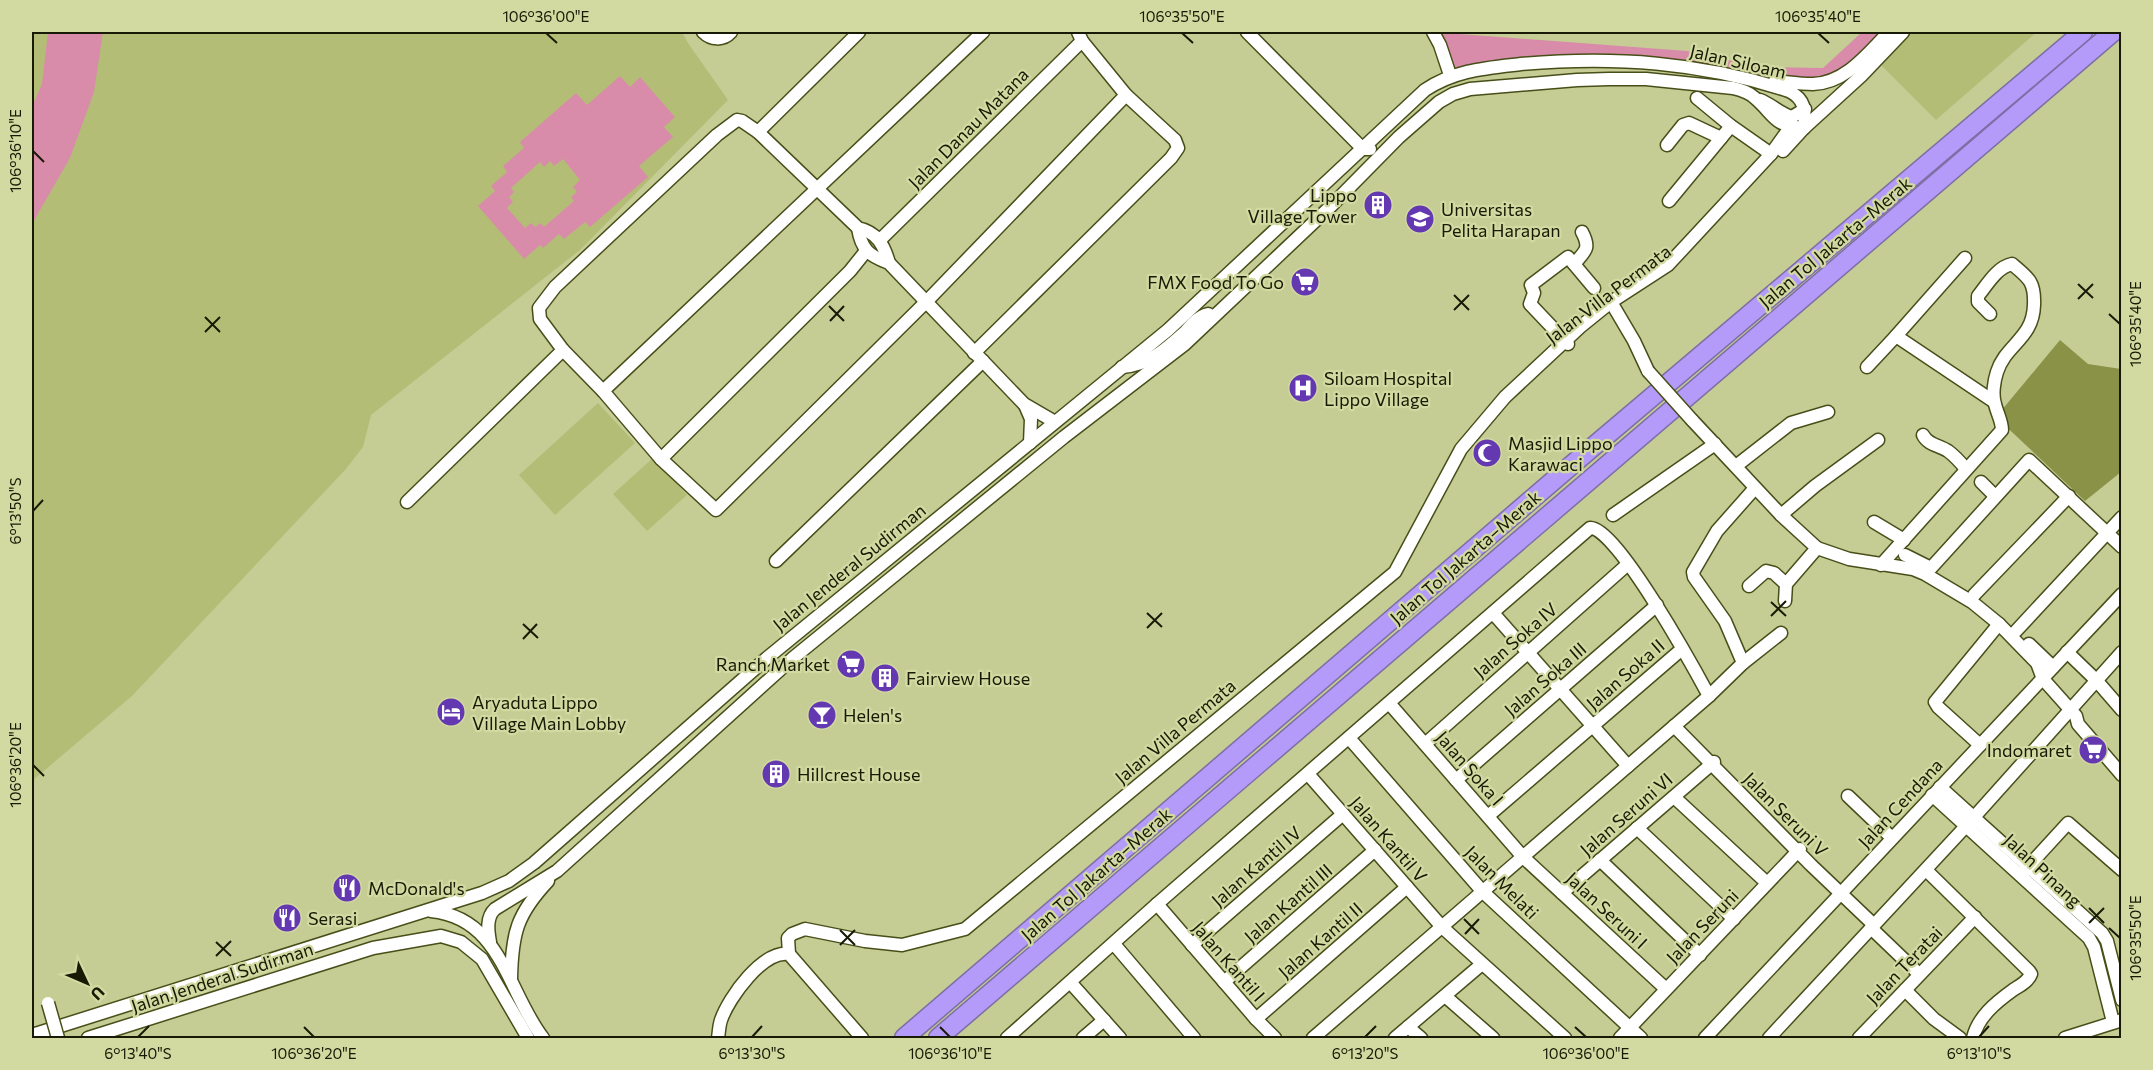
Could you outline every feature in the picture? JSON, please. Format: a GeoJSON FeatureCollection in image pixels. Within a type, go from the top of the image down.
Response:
{"type":"FeatureCollection","features":[{"type":"Feature","properties":{"kind":"highway","name":"Jalan Tol Jakarta–Merak"},"geometry":{"type":"LineString","coordinates":[[904,1038],[1572,465],[2083,32]]}},
{"type":"Feature","properties":{"kind":"highway","name":"Jalan Tol Jakarta–Merak"},"geometry":{"type":"LineString","coordinates":[[938,1038],[2113,32]]}},
{"type":"Feature","properties":{"kind":"street"},"geometry":{"type":"LineString","coordinates":[[703,32],[712,38],[718,38],[731,32]]}},
{"type":"Feature","properties":{"kind":"street"},"geometry":{"type":"LineString","coordinates":[[758,132],[859,32]]}},
{"type":"Feature","properties":{"kind":"street"},"geometry":{"type":"LineString","coordinates":[[603,391],[983,32]]}},
{"type":"Feature","properties":{"kind":"street"},"geometry":{"type":"LineString","coordinates":[[1247,32],[1363,150],[1373,148],[1391,137],[1399,137]]}},
{"type":"Feature","properties":{"kind":"street"},"geometry":{"type":"LineString","coordinates":[[1433,32],[1450,75]]}},
{"type":"Feature","properties":{"kind":"street"},"geometry":{"type":"LineString","coordinates":[[1752,79],[1814,84],[1833,80],[1851,70],[1889,32]]}},
{"type":"Feature","properties":{"kind":"street","name":"Jalan Villa Permata"},"geometry":{"type":"LineString","coordinates":[[1613,306],[1672,272],[1804,128],[1903,32]]}},
{"type":"Feature","properties":{"kind":"street"},"geometry":{"type":"LineString","coordinates":[[776,561],[979,357],[1176,153],[1178,148],[1175,140],[1126,95],[1080,36]]}},
{"type":"Feature","properties":{"kind":"street","name":"Jalan Danau Matana"},"geometry":{"type":"LineString","coordinates":[[880,240],[1080,36]]}},
{"type":"Feature","properties":{"kind":"street","name":"Jalan Siloam"},"geometry":{"type":"LineString","coordinates":[[1425,90],[1450,75],[1491,67],[1567,60],[1632,61],[1752,79],[1797,94],[1803,102],[1804,109]]}},
{"type":"Feature","properties":{"kind":"street","name":"Jalan Jenderal Sudirman"},"geometry":{"type":"LineString","coordinates":[[491,912],[511,897],[557,872],[793,658],[1054,445],[1185,344],[1331,206],[1399,137],[1439,102],[1453,94],[1470,89],[1577,80],[1646,80],[1733,88],[1747,92],[1756,98],[1774,118],[1791,126],[1804,128]]}},
{"type":"Feature","properties":{"kind":"street","name":"Jalan Jenderal Sudirman"},"geometry":{"type":"LineString","coordinates":[[32,1035],[482,893],[509,881],[534,863],[767,658],[1168,330],[1425,90]]}},
{"type":"Feature","properties":{"kind":"street"},"geometry":{"type":"LineString","coordinates":[[1055,422],[1024,404],[927,301],[889,263],[880,240],[867,230],[858,228],[758,132],[740,120],[733,122],[621,223],[550,292],[539,308],[540,319],[563,350],[603,391],[661,459],[717,510],[927,301],[1126,95]]}},
{"type":"Feature","properties":{"kind":"street"},"geometry":{"type":"LineString","coordinates":[[1697,98],[1731,126],[1771,154]]}},
{"type":"Feature","properties":{"kind":"street"},"geometry":{"type":"LineString","coordinates":[[1756,98],[1792,117],[1804,109]]}},
{"type":"Feature","properties":{"kind":"street"},"geometry":{"type":"LineString","coordinates":[[1804,109],[1804,128]]}},
{"type":"Feature","properties":{"kind":"street"},"geometry":{"type":"LineString","coordinates":[[1667,145],[1683,125],[1689,123],[1721,138]]}},
{"type":"Feature","properties":{"kind":"street"},"geometry":{"type":"LineString","coordinates":[[1669,201],[1731,126]]}},
{"type":"Feature","properties":{"kind":"street","name":"Jalan Villa Permata"},"geometry":{"type":"LineString","coordinates":[[788,938],[805,928],[865,941],[902,945],[964,929],[1395,572],[1461,449],[1477,428],[1505,397],[1566,342],[1668,265],[1771,154],[1791,126]]}},
{"type":"Feature","properties":{"kind":"street"},"geometry":{"type":"LineString","coordinates":[[858,228],[859,237],[866,251],[889,263]]}},
{"type":"Feature","properties":{"kind":"street"},"geometry":{"type":"LineString","coordinates":[[1574,264],[1587,248],[1588,243],[1582,232]]}},
{"type":"Feature","properties":{"kind":"street"},"geometry":{"type":"LineString","coordinates":[[661,459],[850,271],[866,251]]}},
{"type":"Feature","properties":{"kind":"street"},"geometry":{"type":"LineString","coordinates":[[1566,342],[1530,304],[1534,295],[1530,286],[1568,257],[1594,288]]}},
{"type":"Feature","properties":{"kind":"street"},"geometry":{"type":"LineString","coordinates":[[1867,367],[1965,258]]}},
{"type":"Feature","properties":{"kind":"street"},"geometry":{"type":"LineString","coordinates":[[1881,564],[2002,430],[1993,401],[1997,370],[2004,358],[2028,330],[2034,316],[2035,290],[2031,281],[2012,264],[2001,270],[1978,296],[1978,302],[1990,314]]}},
{"type":"Feature","properties":{"kind":"street"},"geometry":{"type":"LineString","coordinates":[[1613,306],[1634,341],[1648,371],[1781,515],[1817,548],[1849,559],[1913,569],[1972,602],[1999,624],[2037,663],[2043,680],[2072,712],[2078,724],[2121,775]]}},
{"type":"Feature","properties":{"kind":"street"},"geometry":{"type":"LineString","coordinates":[[1122,367],[1137,366],[1149,360],[1174,342],[1201,316],[1208,314],[1213,317]]}},
{"type":"Feature","properties":{"kind":"street"},"geometry":{"type":"LineString","coordinates":[[1896,336],[1993,401]]}},
{"type":"Feature","properties":{"kind":"street"},"geometry":{"type":"LineString","coordinates":[[407,502],[563,350]]}},
{"type":"Feature","properties":{"kind":"street"},"geometry":{"type":"LineString","coordinates":[[1024,404],[1031,419],[1030,442]]}},
{"type":"Feature","properties":{"kind":"street"},"geometry":{"type":"LineString","coordinates":[[1736,466],[1791,423],[1828,412]]}},
{"type":"Feature","properties":{"kind":"street"},"geometry":{"type":"LineString","coordinates":[[1923,435],[1928,442],[1955,456],[1966,469]]}},
{"type":"Feature","properties":{"kind":"street"},"geometry":{"type":"LineString","coordinates":[[1781,515],[1815,486],[1878,440]]}},
{"type":"Feature","properties":{"kind":"street"},"geometry":{"type":"LineString","coordinates":[[1614,515],[1715,444]]}},
{"type":"Feature","properties":{"kind":"street"},"geometry":{"type":"LineString","coordinates":[[1931,568],[2029,460],[2121,547]]}},
{"type":"Feature","properties":{"kind":"street"},"geometry":{"type":"LineString","coordinates":[[1981,482],[1995,496]]}},
{"type":"Feature","properties":{"kind":"street"},"geometry":{"type":"LineString","coordinates":[[1743,663],[1725,621],[1694,577],[1693,572],[1717,531],[1755,488]]}},
{"type":"Feature","properties":{"kind":"street"},"geometry":{"type":"LineString","coordinates":[[1974,596],[2069,496]]}},
{"type":"Feature","properties":{"kind":"street"},"geometry":{"type":"LineString","coordinates":[[2016,632],[2121,517]]}},
{"type":"Feature","properties":{"kind":"street"},"geometry":{"type":"LineString","coordinates":[[1874,522],[1904,540]]}},
{"type":"Feature","properties":{"kind":"street"},"geometry":{"type":"LineString","coordinates":[[1007,1038],[1157,904],[1590,528],[1600,530],[1628,564],[1657,605],[1709,696]]}},
{"type":"Feature","properties":{"kind":"street"},"geometry":{"type":"LineString","coordinates":[[1785,601],[1786,584],[1817,548]]}},
{"type":"Feature","properties":{"kind":"street"},"geometry":{"type":"LineString","coordinates":[[1905,555],[1931,568],[1974,596],[2053,667]]}},
{"type":"Feature","properties":{"kind":"street","name":"Jalan Soka IV"},"geometry":{"type":"LineString","coordinates":[[1425,744],[1628,564]]}},
{"type":"Feature","properties":{"kind":"street"},"geometry":{"type":"LineString","coordinates":[[1749,585],[1766,571],[1774,573],[1786,584]]}},
{"type":"Feature","properties":{"kind":"street","name":"Jalan Cendana"},"geometry":{"type":"LineString","coordinates":[[1705,1038],[1841,891],[2043,680],[2121,594]]}},
{"type":"Feature","properties":{"kind":"street","name":"Jalan Soka III"},"geometry":{"type":"LineString","coordinates":[[1456,780],[1657,605]]}},
{"type":"Feature","properties":{"kind":"street","name":"Jalan Soka II"},"geometry":{"type":"LineString","coordinates":[[1493,614],[1628,766]]}},
{"type":"Feature","properties":{"kind":"street"},"geometry":{"type":"LineString","coordinates":[[1980,745],[1935,702],[1999,624]]}},
{"type":"Feature","properties":{"kind":"street"},"geometry":{"type":"LineString","coordinates":[[1313,1038],[1676,725],[1743,663],[1781,633]]}},
{"type":"Feature","properties":{"kind":"street","name":"Jalan Soka II"},"geometry":{"type":"LineString","coordinates":[[1488,816],[1682,649]]}},
{"type":"Feature","properties":{"kind":"street"},"geometry":{"type":"LineString","coordinates":[[2067,652],[2096,680],[2121,710]]}},
{"type":"Feature","properties":{"kind":"street"},"geometry":{"type":"LineString","coordinates":[[1769,1038],[2072,712],[2121,652]]}},
{"type":"Feature","properties":{"kind":"street","name":"Jalan Soka I"},"geometry":{"type":"LineString","coordinates":[[1389,703],[1523,857]]}},
{"type":"Feature","properties":{"kind":"street"},"geometry":{"type":"LineString","coordinates":[[2072,712],[2083,718],[2121,765]]}},
{"type":"Feature","properties":{"kind":"street","name":"Jalan Seruni V"},"geometry":{"type":"LineString","coordinates":[[1676,725],[1841,891],[1919,974]]}},
{"type":"Feature","properties":{"kind":"street","name":"Jalan Melati"},"geometry":{"type":"LineString","coordinates":[[1349,738],[1483,892],[1641,1038]]}},
{"type":"Feature","properties":{"kind":"street","name":"Jalan Seruni VI"},"geometry":{"type":"LineString","coordinates":[[1562,893],[1713,763]]}},
{"type":"Feature","properties":{"kind":"street","name":"Jalan Kantil V"},"geometry":{"type":"LineString","coordinates":[[1308,774],[1442,927],[1565,1038]]}},
{"type":"Feature","properties":{"kind":"street","name":"Jalan Pinang"},"geometry":{"type":"LineString","coordinates":[[1936,791],[2105,937],[2121,1000]]}},
{"type":"Feature","properties":{"kind":"street"},"geometry":{"type":"LineString","coordinates":[[1674,796],[1767,883]]}},
{"type":"Feature","properties":{"kind":"street"},"geometry":{"type":"LineString","coordinates":[[1848,796],[1892,838]]}},
{"type":"Feature","properties":{"kind":"street","name":"Jalan Kantil IV"},"geometry":{"type":"LineString","coordinates":[[1192,945],[1343,814]]}},
{"type":"Feature","properties":{"kind":"street"},"geometry":{"type":"LineString","coordinates":[[2025,870],[2068,823],[2121,870]]}},
{"type":"Feature","properties":{"kind":"street"},"geometry":{"type":"LineString","coordinates":[[1637,828],[1734,919]]}},
{"type":"Feature","properties":{"kind":"street","name":"Jalan Kantil III"},"geometry":{"type":"LineString","coordinates":[[1224,982],[1375,850]]}},
{"type":"Feature","properties":{"kind":"street","name":"Jalan Seruni"},"geometry":{"type":"LineString","coordinates":[[1620,1038],[1799,850]]}},
{"type":"Feature","properties":{"kind":"street","name":"Jalan Seruni I"},"geometry":{"type":"LineString","coordinates":[[1523,857],[1666,989]]}},
{"type":"Feature","properties":{"kind":"street"},"geometry":{"type":"LineString","coordinates":[[1600,860],[1700,955]]}},
{"type":"Feature","properties":{"kind":"street"},"geometry":{"type":"LineString","coordinates":[[1926,870],[2031,974],[2029,979],[1979,1020],[1974,1038]]}},
{"type":"Feature","properties":{"kind":"street","name":"Jalan Pinang"},"geometry":{"type":"LineString","coordinates":[[2025,870],[2092,942],[2117,1021]]}},
{"type":"Feature","properties":{"kind":"street"},"geometry":{"type":"LineString","coordinates":[[511,983],[511,954],[518,922],[530,900],[557,872]]}},
{"type":"Feature","properties":{"kind":"street","name":"Jalan Kantil II"},"geometry":{"type":"LineString","coordinates":[[1256,1019],[1407,887]]}},
{"type":"Feature","properties":{"kind":"street"},"geometry":{"type":"LineString","coordinates":[[482,893],[482,904],[491,912],[488,930],[490,942],[543,1038]]}},
{"type":"Feature","properties":{"kind":"street","name":"Jalan Kantil I"},"geometry":{"type":"LineString","coordinates":[[1157,904],[1275,1038]]}},
{"type":"Feature","properties":{"kind":"street"},"geometry":{"type":"LineString","coordinates":[[428,910],[443,912],[467,923],[490,942]]}},
{"type":"Feature","properties":{"kind":"street","name":"Jalan Teratai"},"geometry":{"type":"LineString","coordinates":[[1860,1038],[1975,917]]}},
{"type":"Feature","properties":{"kind":"street","name":"Jalan Jenderal Sudirman"},"geometry":{"type":"LineString","coordinates":[[88,1038],[374,948],[441,936],[461,942],[482,959],[528,1038]]}},
{"type":"Feature","properties":{"kind":"street"},"geometry":{"type":"LineString","coordinates":[[788,938],[789,954],[861,1038]]}},
{"type":"Feature","properties":{"kind":"street"},"geometry":{"type":"LineString","coordinates":[[718,1038],[722,1019],[739,988],[788,938]]}},
{"type":"Feature","properties":{"kind":"street"},"geometry":{"type":"LineString","coordinates":[[1114,944],[1194,1038]]}},
{"type":"Feature","properties":{"kind":"street"},"geometry":{"type":"LineString","coordinates":[[772,955],[789,954]]}},
{"type":"Feature","properties":{"kind":"street"},"geometry":{"type":"LineString","coordinates":[[215,999],[265,963]]}},
{"type":"Feature","properties":{"kind":"street"},"geometry":{"type":"LineString","coordinates":[[1395,1038],[1482,964]]}},
{"type":"Feature","properties":{"kind":"street"},"geometry":{"type":"LineString","coordinates":[[1070,981],[1120,1038]]}},
{"type":"Feature","properties":{"kind":"street"},"geometry":{"type":"LineString","coordinates":[[1905,990],[1934,1019],[1960,1038]]}},
{"type":"Feature","properties":{"kind":"street"},"geometry":{"type":"LineString","coordinates":[[1445,996],[1493,1038]]}},
{"type":"Feature","properties":{"kind":"street"},"geometry":{"type":"LineString","coordinates":[[48,1003],[58,1038]]}},
{"type":"Feature","properties":{"kind":"street"},"geometry":{"type":"LineString","coordinates":[[1083,1038],[1104,1020]]}},
{"type":"Feature","properties":{"kind":"street"},"geometry":{"type":"LineString","coordinates":[[2065,1038],[2117,1021]]}},
{"type":"Feature","properties":{"kind":"street"},"geometry":{"type":"LineString","coordinates":[[1408,1027],[1420,1038]]}},
{"type":"Feature","properties":{"kind":"green space"},"geometry":{"type":"Polygon","coordinates":[[[32,32],[682,32],[728,100],[580,250],[371,415],[363,447],[345,470],[132,696],[32,781],[32,32]]]}},
{"type":"Feature","properties":{"kind":"green space"},"geometry":{"type":"Polygon","coordinates":[[[1910,32],[2037,32],[1936,120],[1879,63],[1910,32]]]}},
{"type":"Feature","properties":{"kind":"green space"},"geometry":{"type":"Polygon","coordinates":[[[2060,340],[2088,364],[2121,369],[2121,472],[2085,501],[1996,417],[2060,340]]]}},
{"type":"Feature","properties":{"kind":"green space"},"geometry":{"type":"Polygon","coordinates":[[[598,403],[635,443],[555,515],[519,475],[598,403]]]}},
{"type":"Feature","properties":{"kind":"green space"},"geometry":{"type":"Polygon","coordinates":[[[653,458],[687,495],[647,531],[613,494],[653,458]]]}},
{"type":"Feature","properties":{"kind":"shaded area"},"geometry":{"type":"Polygon","coordinates":[[[48,32],[103,32],[94,92],[70,158],[32,224],[32,107],[42,84],[48,32]]]}},
{"type":"Feature","properties":{"kind":"shaded area"},"geometry":{"type":"Polygon","coordinates":[[[1433,32],[1687,51],[1761,67],[1823,68],[1862,32],[1883,32],[1847,68],[1814,82],[1753,77],[1645,58],[1452,73],[1433,32]]]}},
{"type":"Feature","properties":{"kind":"shaded area"},"geometry":{"type":"Polygon","coordinates":[[[620,76],[630,87],[640,77],[675,117],[664,127],[673,137],[639,166],[648,177],[590,227],[585,222],[564,239],[559,234],[543,248],[540,245],[524,259],[478,206],[495,191],[491,186],[507,172],[503,166],[524,148],[520,142],[576,93],[587,105],[620,76]],[[563,159],[554,166],[550,161],[544,167],[540,162],[511,188],[514,192],[509,197],[513,202],[507,208],[525,228],[531,223],[535,227],[541,223],[544,227],[574,201],[571,197],[577,192],[573,187],[580,180],[563,159]]]}},
{"type":"Feature","properties":{"kind":"place","name":"Lippo Village Tower"},"geometry":{"type":"Point","coordinates":[1378,205]}},
{"type":"Feature","properties":{"kind":"place","name":"Universitas Pelita Harapan"},"geometry":{"type":"Point","coordinates":[1420,219]}},
{"type":"Feature","properties":{"kind":"place","name":"FMX Food To Go"},"geometry":{"type":"Point","coordinates":[1305,282]}},
{"type":"Feature","properties":{"kind":"place","name":"Siloam Hospital Lippo Village"},"geometry":{"type":"Point","coordinates":[1303,388]}},
{"type":"Feature","properties":{"kind":"place","name":"Masjid Lippo Karawaci"},"geometry":{"type":"Point","coordinates":[1487,453]}},
{"type":"Feature","properties":{"kind":"place","name":"Ranch Market"},"geometry":{"type":"Point","coordinates":[851,664]}},
{"type":"Feature","properties":{"kind":"place","name":"Fairview House"},"geometry":{"type":"Point","coordinates":[885,678]}},
{"type":"Feature","properties":{"kind":"place","name":"Aryaduta Lippo Village Main Lobby"},"geometry":{"type":"Point","coordinates":[451,712]}},
{"type":"Feature","properties":{"kind":"place","name":"Helen's"},"geometry":{"type":"Point","coordinates":[822,715]}},
{"type":"Feature","properties":{"kind":"place","name":"Indomaret"},"geometry":{"type":"Point","coordinates":[2093,750]}},
{"type":"Feature","properties":{"kind":"place","name":"Hillcrest House"},"geometry":{"type":"Point","coordinates":[776,774]}},
{"type":"Feature","properties":{"kind":"place","name":"McDonald's"},"geometry":{"type":"Point","coordinates":[347,888]}},
{"type":"Feature","properties":{"kind":"place","name":"Serasi"},"geometry":{"type":"Point","coordinates":[287,918]}}]}
